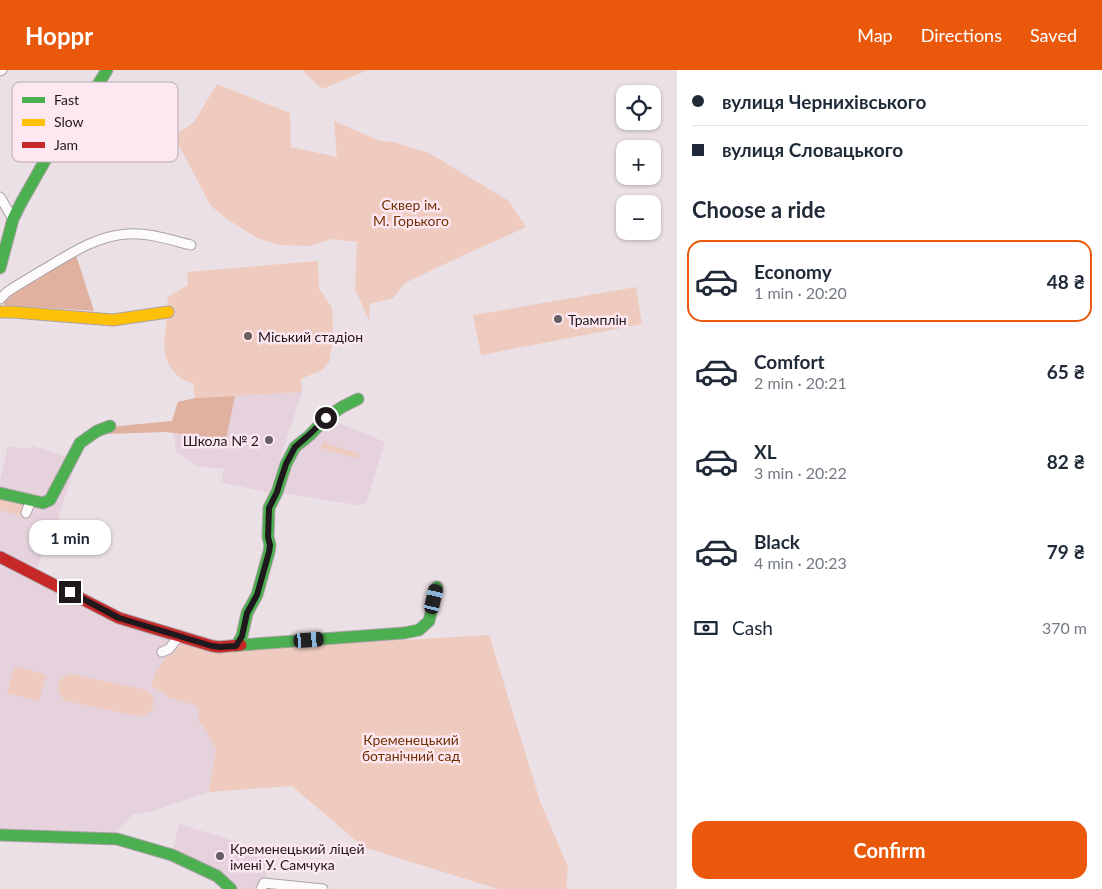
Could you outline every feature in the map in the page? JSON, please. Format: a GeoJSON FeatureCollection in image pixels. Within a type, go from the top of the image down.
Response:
{"type":"FeatureCollection","features":[{"type":"Feature","properties":{"kind":"street"},"geometry":{"type":"LineString","coordinates":[[99,82],[107,70]]}},
{"type":"Feature","properties":{"kind":"street"},"geometry":{"type":"LineString","coordinates":[[0,268],[13,219],[44,162]]}},
{"type":"Feature","properties":{"kind":"street"},"geometry":{"type":"LineString","coordinates":[[0,197],[13,219]]}},
{"type":"Feature","properties":{"kind":"street"},"geometry":{"type":"LineString","coordinates":[[0,299],[7,292],[67,255],[86,244],[107,237],[128,234],[147,235],[191,245]]}},
{"type":"Feature","properties":{"kind":"street"},"geometry":{"type":"LineString","coordinates":[[0,312],[113,320],[168,312]]}},
{"type":"Feature","properties":{"kind":"street"},"geometry":{"type":"LineString","coordinates":[[236,646],[242,636],[247,613],[257,595],[269,552],[269,508],[277,492],[286,464],[295,447],[326,418],[358,399]]}},
{"type":"Feature","properties":{"kind":"street"},"geometry":{"type":"LineString","coordinates":[[0,493],[43,503],[50,500],[80,443],[97,431],[110,426]]}},
{"type":"Feature","properties":{"kind":"street"},"geometry":{"type":"LineString","coordinates":[[26,513],[31,500]]}},
{"type":"Feature","properties":{"kind":"street"},"geometry":{"type":"LineString","coordinates":[[0,557],[119,618],[220,647],[404,633],[419,630],[429,621],[437,587]]}},
{"type":"Feature","properties":{"kind":"street"},"geometry":{"type":"LineString","coordinates":[[162,652],[169,649],[179,636]]}},
{"type":"Feature","properties":{"kind":"street"},"geometry":{"type":"LineString","coordinates":[[0,835],[117,839],[172,854],[216,876],[231,889]]}},
{"type":"Feature","properties":{"kind":"street"},"geometry":{"type":"LineString","coordinates":[[261,889],[264,884],[322,889]]}},
{"type":"Feature","properties":{"kind":"shaded area"},"geometry":{"type":"Polygon","coordinates":[[[76,255],[94,311],[4,305],[5,298],[76,255]]]}},
{"type":"Feature","properties":{"kind":"shaded area"},"geometry":{"type":"Polygon","coordinates":[[[302,392],[269,493],[221,482],[224,469],[196,466],[176,451],[172,421],[178,402],[195,398],[302,392]]]}},
{"type":"Feature","properties":{"kind":"shaded area"},"geometry":{"type":"Polygon","coordinates":[[[235,396],[226,439],[166,432],[106,434],[109,427],[172,421],[178,402],[195,398],[235,396]]]}},
{"type":"Feature","properties":{"kind":"shaded area"},"geometry":{"type":"Polygon","coordinates":[[[326,418],[385,442],[366,504],[357,505],[277,492],[286,464],[326,418]]]}},
{"type":"Feature","properties":{"kind":"shaded area"},"geometry":{"type":"Polygon","coordinates":[[[8,446],[27,449],[33,446],[77,460],[59,516],[36,570],[0,550],[0,482],[8,446]]]}},
{"type":"Feature","properties":{"kind":"shaded area"},"geometry":{"type":"Polygon","coordinates":[[[0,564],[117,624],[186,643],[166,657],[151,686],[168,697],[197,705],[199,712],[198,721],[205,729],[216,750],[209,792],[153,811],[132,815],[116,831],[114,839],[0,835],[0,564]]]}},
{"type":"Feature","properties":{"kind":"shaded area","name":"Кременецький ліцей імені У. Самчука"},"geometry":{"type":"Polygon","coordinates":[[[179,824],[241,843],[248,848],[248,852],[270,858],[265,883],[323,889],[231,889],[172,855],[179,824]]]}},
{"type":"Feature","properties":{"kind":"green space"},"geometry":{"type":"Polygon","coordinates":[[[302,70],[368,70],[322,89],[302,70]]]}},
{"type":"Feature","properties":{"kind":"green space","name":"Сквер ім. М. Горького"},"geometry":{"type":"Polygon","coordinates":[[[217,84],[290,113],[291,147],[337,157],[334,121],[380,141],[393,142],[429,153],[509,201],[526,227],[405,283],[393,298],[370,304],[369,320],[355,289],[357,242],[332,239],[311,246],[279,245],[257,238],[227,219],[211,206],[178,144],[178,133],[194,122],[217,84]]]}},
{"type":"Feature","properties":{"kind":"green space","name":"Міський стадіон"},"geometry":{"type":"Polygon","coordinates":[[[318,261],[319,288],[332,308],[333,326],[329,362],[322,370],[301,379],[302,392],[195,398],[193,383],[183,380],[169,365],[164,343],[168,297],[188,285],[187,272],[318,261]]]}},
{"type":"Feature","properties":{"kind":"green space","name":"Трамплін"},"geometry":{"type":"Polygon","coordinates":[[[636,287],[642,324],[481,355],[473,315],[636,287]]]}},
{"type":"Feature","properties":{"kind":"green space"},"geometry":{"type":"Polygon","coordinates":[[[323,442],[359,454],[358,459],[321,448],[323,442]]]}},
{"type":"Feature","properties":{"kind":"green space"},"geometry":{"type":"Polygon","coordinates":[[[0,494],[26,501],[22,516],[0,510],[0,494]]]}},
{"type":"Feature","properties":{"kind":"green space","name":"Кременецький ботанічний сад"},"geometry":{"type":"Polygon","coordinates":[[[489,635],[540,801],[568,867],[566,889],[498,889],[363,847],[292,786],[209,792],[216,750],[205,729],[198,721],[199,712],[197,706],[168,697],[151,686],[155,674],[166,657],[174,653],[181,644],[186,643],[216,651],[489,635]]]}},
{"type":"Feature","properties":{"kind":"green space"},"geometry":{"type":"Polygon","coordinates":[[[15,666],[46,675],[39,701],[7,693],[15,666]]]}},
{"type":"Feature","properties":{"kind":"green space"},"geometry":{"type":"Polygon","coordinates":[[[71,674],[146,690],[153,699],[153,708],[148,714],[137,716],[66,701],[58,689],[58,685],[62,678],[71,674]]]}},
{"type":"Feature","properties":{"kind":"traffic: fast"},"geometry":{"type":"LineString","coordinates":[[99,82],[107,70]]}},
{"type":"Feature","properties":{"kind":"traffic: fast"},"geometry":{"type":"LineString","coordinates":[[0,268],[13,219],[44,162]]}},
{"type":"Feature","properties":{"kind":"traffic: fast"},"geometry":{"type":"LineString","coordinates":[[236,646],[242,636],[247,613],[257,595],[269,552],[269,508],[277,492],[286,464],[295,447],[326,418],[358,399]]}},
{"type":"Feature","properties":{"kind":"traffic: fast"},"geometry":{"type":"LineString","coordinates":[[0,493],[43,503],[50,500],[80,443],[97,431],[110,426]]}},
{"type":"Feature","properties":{"kind":"traffic: fast"},"geometry":{"type":"LineString","coordinates":[[241,645],[404,633],[419,630],[429,621],[437,587]]}},
{"type":"Feature","properties":{"kind":"traffic: fast"},"geometry":{"type":"LineString","coordinates":[[0,835],[117,839],[172,855],[217,876],[231,889]]}},
{"type":"Feature","properties":{"kind":"traffic: slow"},"geometry":{"type":"LineString","coordinates":[[0,312],[113,320],[168,312]]}},
{"type":"Feature","properties":{"kind":"traffic: jam"},"geometry":{"type":"LineString","coordinates":[[0,557],[119,618],[212,646],[241,645]]}},
{"type":"Feature","properties":{"kind":"place","name":"Трамплін"},"geometry":{"type":"Point","coordinates":[558,319]}},
{"type":"Feature","properties":{"kind":"place","name":"Міський стадіон"},"geometry":{"type":"Point","coordinates":[248,336]}},
{"type":"Feature","properties":{"kind":"place","name":"Школа № 2"},"geometry":{"type":"Point","coordinates":[269,440]}},
{"type":"Feature","properties":{"kind":"place","name":"Кременецький ліцей імені У. Самчука"},"geometry":{"type":"Point","coordinates":[220,856]}},
{"type":"Feature","properties":{"kind":"route"},"geometry":{"type":"LineString","coordinates":[[70,592],[119,618],[212,646],[236,646],[242,636],[247,613],[257,595],[269,552],[269,508],[277,492],[286,464],[295,447],[326,418]]}}]}
